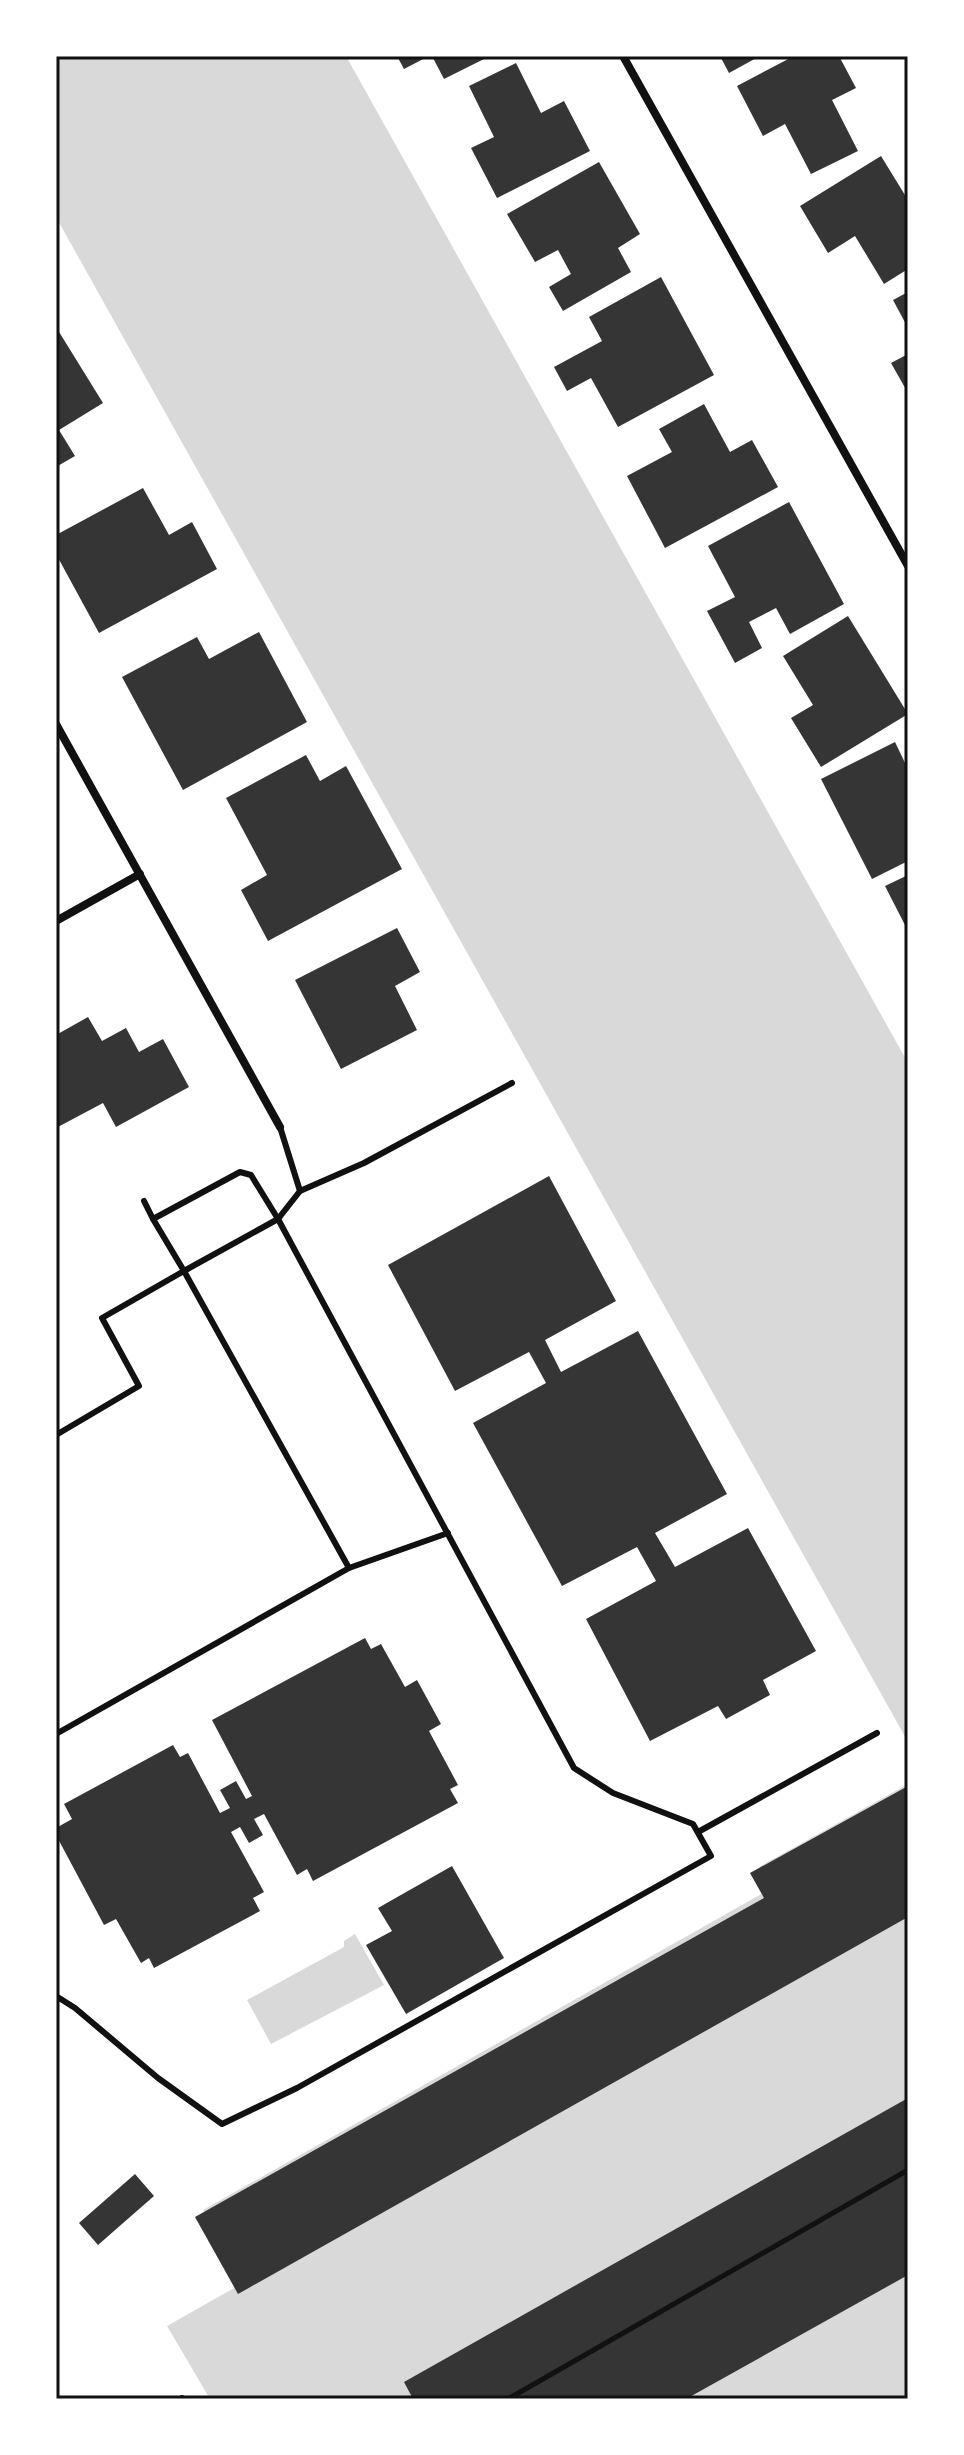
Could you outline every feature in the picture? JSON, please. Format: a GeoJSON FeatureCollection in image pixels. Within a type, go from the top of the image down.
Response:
{"type":"FeatureCollection","features":[{"type":"Feature","properties":{"kind":"street"},"geometry":{"type":"LineString","coordinates":[[623,56],[908,566]]}},
{"type":"Feature","properties":{"kind":"street"},"geometry":{"type":"LineString","coordinates":[[56,724],[280,1127]]}},
{"type":"Feature","properties":{"kind":"street"},"geometry":{"type":"LineString","coordinates":[[56,921],[140,874]]}},
{"type":"Feature","properties":{"kind":"lane"},"geometry":{"type":"LineString","coordinates":[[56,1435],[139,1386],[102,1318],[278,1219],[300,1191],[364,1163],[512,1083]]}},
{"type":"Feature","properties":{"kind":"lane"},"geometry":{"type":"LineString","coordinates":[[280,1127],[300,1191]]}},
{"type":"Feature","properties":{"kind":"lane"},"geometry":{"type":"LineString","coordinates":[[56,1996],[75,2008],[158,2078],[222,2124],[297,2088],[711,1856],[693,1824],[613,1793],[574,1768],[278,1219],[251,1175],[240,1172],[153,1219]]}},
{"type":"Feature","properties":{"kind":"lane"},"geometry":{"type":"LineString","coordinates":[[144,1201],[349,1568]]}},
{"type":"Feature","properties":{"kind":"lane"},"geometry":{"type":"LineString","coordinates":[[56,1734],[349,1568],[448,1533]]}},
{"type":"Feature","properties":{"kind":"lane"},"geometry":{"type":"LineString","coordinates":[[698,1832],[877,1733]]}},
{"type":"Feature","properties":{"kind":"path"},"geometry":{"type":"LineString","coordinates":[[508,2399],[908,2170]]}},
{"type":"Feature","properties":{"kind":"shaded area"},"geometry":{"type":"Polygon","coordinates":[[[56,56],[346,56],[908,1063],[908,1742],[56,217],[56,56]]]}},
{"type":"Feature","properties":{"kind":"shaded area"},"geometry":{"type":"Polygon","coordinates":[[[908,1784],[908,2399],[210,2399],[167,2326],[243,2283],[203,2210],[770,1889],[759,1867],[908,1784]]]}},
{"type":"Feature","properties":{"kind":"shaded area"},"geometry":{"type":"Polygon","coordinates":[[[355,1934],[384,1985],[271,2044],[247,2000],[344,1947],[344,1941],[355,1934]]]}},
{"type":"Feature","properties":{"kind":"building"},"geometry":{"type":"Polygon","coordinates":[[[397,56],[429,56],[404,69],[397,56]]]}},
{"type":"Feature","properties":{"kind":"building"},"geometry":{"type":"Polygon","coordinates":[[[432,56],[490,56],[444,79],[432,56]]]}},
{"type":"Feature","properties":{"kind":"building"},"geometry":{"type":"Polygon","coordinates":[[[720,56],[760,56],[729,73],[720,56]]]}},
{"type":"Feature","properties":{"kind":"building"},"geometry":{"type":"Polygon","coordinates":[[[794,56],[839,56],[856,88],[832,100],[858,151],[811,174],[785,124],[763,136],[737,86],[794,56]]]}},
{"type":"Feature","properties":{"kind":"building"},"geometry":{"type":"Polygon","coordinates":[[[516,63],[541,113],[564,101],[590,151],[497,198],[471,148],[494,137],[469,86],[516,63]]]}},
{"type":"Feature","properties":{"kind":"building"},"geometry":{"type":"Polygon","coordinates":[[[881,156],[908,200],[908,269],[884,284],[855,236],[828,253],[800,206],[881,156]]]}},
{"type":"Feature","properties":{"kind":"building"},"geometry":{"type":"Polygon","coordinates":[[[599,162],[640,234],[618,248],[631,272],[563,311],[549,287],[571,274],[558,250],[535,262],[507,214],[599,162]]]}},
{"type":"Feature","properties":{"kind":"building"},"geometry":{"type":"Polygon","coordinates":[[[661,277],[714,375],[618,427],[591,378],[567,391],[554,367],[602,341],[589,317],[661,277]]]}},
{"type":"Feature","properties":{"kind":"building"},"geometry":{"type":"Polygon","coordinates":[[[908,292],[908,328],[893,300],[908,292]]]}},
{"type":"Feature","properties":{"kind":"building"},"geometry":{"type":"Polygon","coordinates":[[[56,327],[103,403],[59,430],[75,456],[56,467],[56,327]]]}},
{"type":"Feature","properties":{"kind":"building"},"geometry":{"type":"Polygon","coordinates":[[[908,354],[908,393],[891,363],[908,354]]]}},
{"type":"Feature","properties":{"kind":"building"},"geometry":{"type":"Polygon","coordinates":[[[704,404],[730,452],[752,440],[778,487],[665,548],[627,476],[672,452],[659,429],[704,404]]]}},
{"type":"Feature","properties":{"kind":"building"},"geometry":{"type":"Polygon","coordinates":[[[143,488],[169,535],[192,522],[217,569],[99,633],[56,554],[56,535],[143,488]]]}},
{"type":"Feature","properties":{"kind":"building"},"geometry":{"type":"Polygon","coordinates":[[[789,502],[844,604],[790,634],[776,608],[749,622],[762,648],[735,663],[707,611],[735,597],[708,546],[789,502]]]}},
{"type":"Feature","properties":{"kind":"building"},"geometry":{"type":"Polygon","coordinates":[[[848,616],[908,714],[821,767],[791,718],[813,705],[783,656],[848,616]]]}},
{"type":"Feature","properties":{"kind":"building"},"geometry":{"type":"Polygon","coordinates":[[[259,632],[307,722],[183,790],[122,677],[197,637],[209,659],[259,632]]]}},
{"type":"Feature","properties":{"kind":"building"},"geometry":{"type":"Polygon","coordinates":[[[895,742],[908,769],[908,861],[872,879],[821,779],[895,742]]]}},
{"type":"Feature","properties":{"kind":"building"},"geometry":{"type":"Polygon","coordinates":[[[306,755],[320,781],[346,766],[402,869],[268,941],[241,890],[267,875],[226,798],[306,755]]]}},
{"type":"Feature","properties":{"kind":"building"},"geometry":{"type":"Polygon","coordinates":[[[908,875],[908,931],[885,886],[908,875]]]}},
{"type":"Feature","properties":{"kind":"building"},"geometry":{"type":"Polygon","coordinates":[[[397,928],[420,972],[395,986],[417,1030],[341,1069],[295,980],[397,928]]]}},
{"type":"Feature","properties":{"kind":"building"},"geometry":{"type":"Polygon","coordinates":[[[88,1017],[102,1041],[126,1028],[139,1052],[163,1039],[189,1087],[116,1127],[103,1103],[56,1128],[56,1035],[88,1017]]]}},
{"type":"Feature","properties":{"kind":"building"},"geometry":{"type":"Polygon","coordinates":[[[549,1176],[616,1301],[545,1340],[561,1372],[638,1331],[727,1494],[655,1533],[675,1567],[748,1528],[816,1651],[763,1680],[770,1695],[726,1719],[718,1706],[650,1741],[586,1619],[656,1581],[637,1547],[562,1586],[473,1423],[546,1383],[529,1352],[455,1391],[388,1265],[549,1176]]]}},
{"type":"Feature","properties":{"kind":"building"},"geometry":{"type":"Polygon","coordinates":[[[365,1638],[371,1649],[381,1644],[405,1687],[417,1680],[441,1724],[429,1731],[458,1785],[450,1789],[458,1803],[313,1881],[307,1869],[297,1875],[264,1814],[254,1819],[263,1835],[249,1843],[240,1827],[231,1832],[264,1892],[253,1898],[260,1911],[154,1968],[149,1958],[141,1963],[116,1919],[104,1925],[56,1835],[56,1828],[72,1819],[64,1804],[173,1745],[180,1757],[188,1753],[220,1813],[230,1808],[220,1790],[236,1781],[246,1799],[252,1796],[212,1720],[365,1638]]]}},
{"type":"Feature","properties":{"kind":"building"},"geometry":{"type":"Polygon","coordinates":[[[908,1786],[908,1917],[238,2294],[195,2217],[764,1898],[750,1873],[908,1786]]]}},
{"type":"Feature","properties":{"kind":"building"},"geometry":{"type":"Polygon","coordinates":[[[452,1866],[504,1958],[406,2014],[366,1945],[392,1931],[378,1908],[452,1866]]]}},
{"type":"Feature","properties":{"kind":"building"},"geometry":{"type":"Polygon","coordinates":[[[908,2098],[908,2275],[686,2399],[413,2399],[404,2382],[908,2098]]]}},
{"type":"Feature","properties":{"kind":"building"},"geometry":{"type":"Polygon","coordinates":[[[135,2174],[154,2196],[98,2245],[79,2223],[135,2174]]]}}]}
